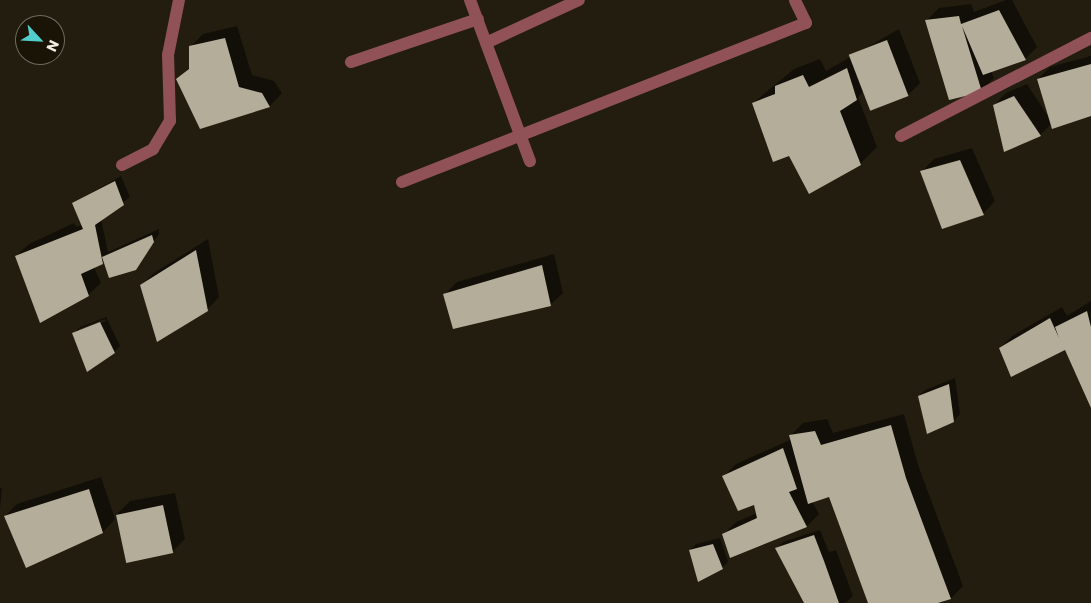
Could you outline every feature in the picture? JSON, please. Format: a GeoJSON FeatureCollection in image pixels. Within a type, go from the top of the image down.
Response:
{"type":"FeatureCollection","features":[{"type":"Feature","properties":{"kind":"street"},"geometry":{"type":"LineString","coordinates":[[122,165],[153,149],[170,121],[168,54],[179,0]]}},
{"type":"Feature","properties":{"kind":"street"},"geometry":{"type":"LineString","coordinates":[[470,0],[522,133],[530,161]]}},
{"type":"Feature","properties":{"kind":"street"},"geometry":{"type":"LineString","coordinates":[[488,42],[579,0]]}},
{"type":"Feature","properties":{"kind":"street"},"geometry":{"type":"LineString","coordinates":[[402,182],[522,133],[806,23],[795,0]]}},
{"type":"Feature","properties":{"kind":"street"},"geometry":{"type":"LineString","coordinates":[[351,62],[478,19]]}},
{"type":"Feature","properties":{"kind":"street"},"geometry":{"type":"LineString","coordinates":[[901,136],[1091,38]]}},
{"type":"Feature","properties":{"kind":"building"},"geometry":{"type":"Polygon","coordinates":[[[999,10],[1026,60],[983,75],[962,26],[982,92],[949,100],[925,20],[959,16],[961,24],[999,10]]]}},
{"type":"Feature","properties":{"kind":"building"},"geometry":{"type":"Polygon","coordinates":[[[225,38],[239,87],[262,93],[270,107],[200,129],[176,79],[189,69],[189,46],[225,38]]]}},
{"type":"Feature","properties":{"kind":"building"},"geometry":{"type":"Polygon","coordinates":[[[887,40],[909,96],[870,111],[849,55],[887,40]]]}},
{"type":"Feature","properties":{"kind":"building"},"geometry":{"type":"Polygon","coordinates":[[[1091,64],[1091,116],[1052,129],[1037,79],[1091,64]]]}},
{"type":"Feature","properties":{"kind":"building"},"geometry":{"type":"Polygon","coordinates":[[[847,68],[857,100],[840,111],[861,165],[809,194],[789,156],[773,162],[752,103],[775,94],[775,86],[803,75],[809,87],[847,68]]]}},
{"type":"Feature","properties":{"kind":"building"},"geometry":{"type":"Polygon","coordinates":[[[1014,96],[1041,136],[1004,152],[993,105],[1014,96]]]}},
{"type":"Feature","properties":{"kind":"building"},"geometry":{"type":"Polygon","coordinates":[[[960,160],[984,215],[942,229],[920,171],[960,160]]]}},
{"type":"Feature","properties":{"kind":"building"},"geometry":{"type":"Polygon","coordinates":[[[115,181],[124,205],[95,225],[103,264],[81,274],[89,296],[40,323],[15,256],[83,229],[72,203],[115,181]]]}},
{"type":"Feature","properties":{"kind":"building"},"geometry":{"type":"Polygon","coordinates":[[[152,235],[154,242],[136,270],[109,278],[102,257],[152,235]]]}},
{"type":"Feature","properties":{"kind":"building"},"geometry":{"type":"Polygon","coordinates":[[[196,250],[208,311],[157,342],[140,285],[196,250]]]}},
{"type":"Feature","properties":{"kind":"building"},"geometry":{"type":"Polygon","coordinates":[[[542,265],[551,306],[453,329],[443,294],[542,265]]]}},
{"type":"Feature","properties":{"kind":"building"},"geometry":{"type":"Polygon","coordinates":[[[1087,311],[1091,327],[1091,408],[1065,350],[1011,377],[999,348],[1050,318],[1059,338],[1055,327],[1087,311]]]}},
{"type":"Feature","properties":{"kind":"building"},"geometry":{"type":"Polygon","coordinates":[[[100,322],[115,353],[87,372],[72,333],[100,322]]]}},
{"type":"Feature","properties":{"kind":"building"},"geometry":{"type":"Polygon","coordinates":[[[949,384],[954,422],[927,434],[918,396],[949,384]]]}},
{"type":"Feature","properties":{"kind":"building"},"geometry":{"type":"Polygon","coordinates":[[[891,425],[906,478],[951,599],[938,603],[868,603],[829,497],[808,504],[789,435],[815,431],[821,445],[891,425]]]}},
{"type":"Feature","properties":{"kind":"building"},"geometry":{"type":"Polygon","coordinates":[[[783,448],[797,489],[789,492],[807,527],[730,558],[722,534],[757,518],[754,505],[738,511],[722,476],[783,448]]]}},
{"type":"Feature","properties":{"kind":"building"},"geometry":{"type":"Polygon","coordinates":[[[89,489],[103,533],[26,568],[4,516],[89,489]]]}},
{"type":"Feature","properties":{"kind":"building"},"geometry":{"type":"Polygon","coordinates":[[[163,505],[173,553],[126,563],[116,515],[163,505]]]}},
{"type":"Feature","properties":{"kind":"building"},"geometry":{"type":"Polygon","coordinates":[[[814,535],[839,603],[804,603],[775,548],[814,535]]]}},
{"type":"Feature","properties":{"kind":"building"},"geometry":{"type":"Polygon","coordinates":[[[713,544],[723,569],[698,582],[689,550],[713,544]]]}}]}
